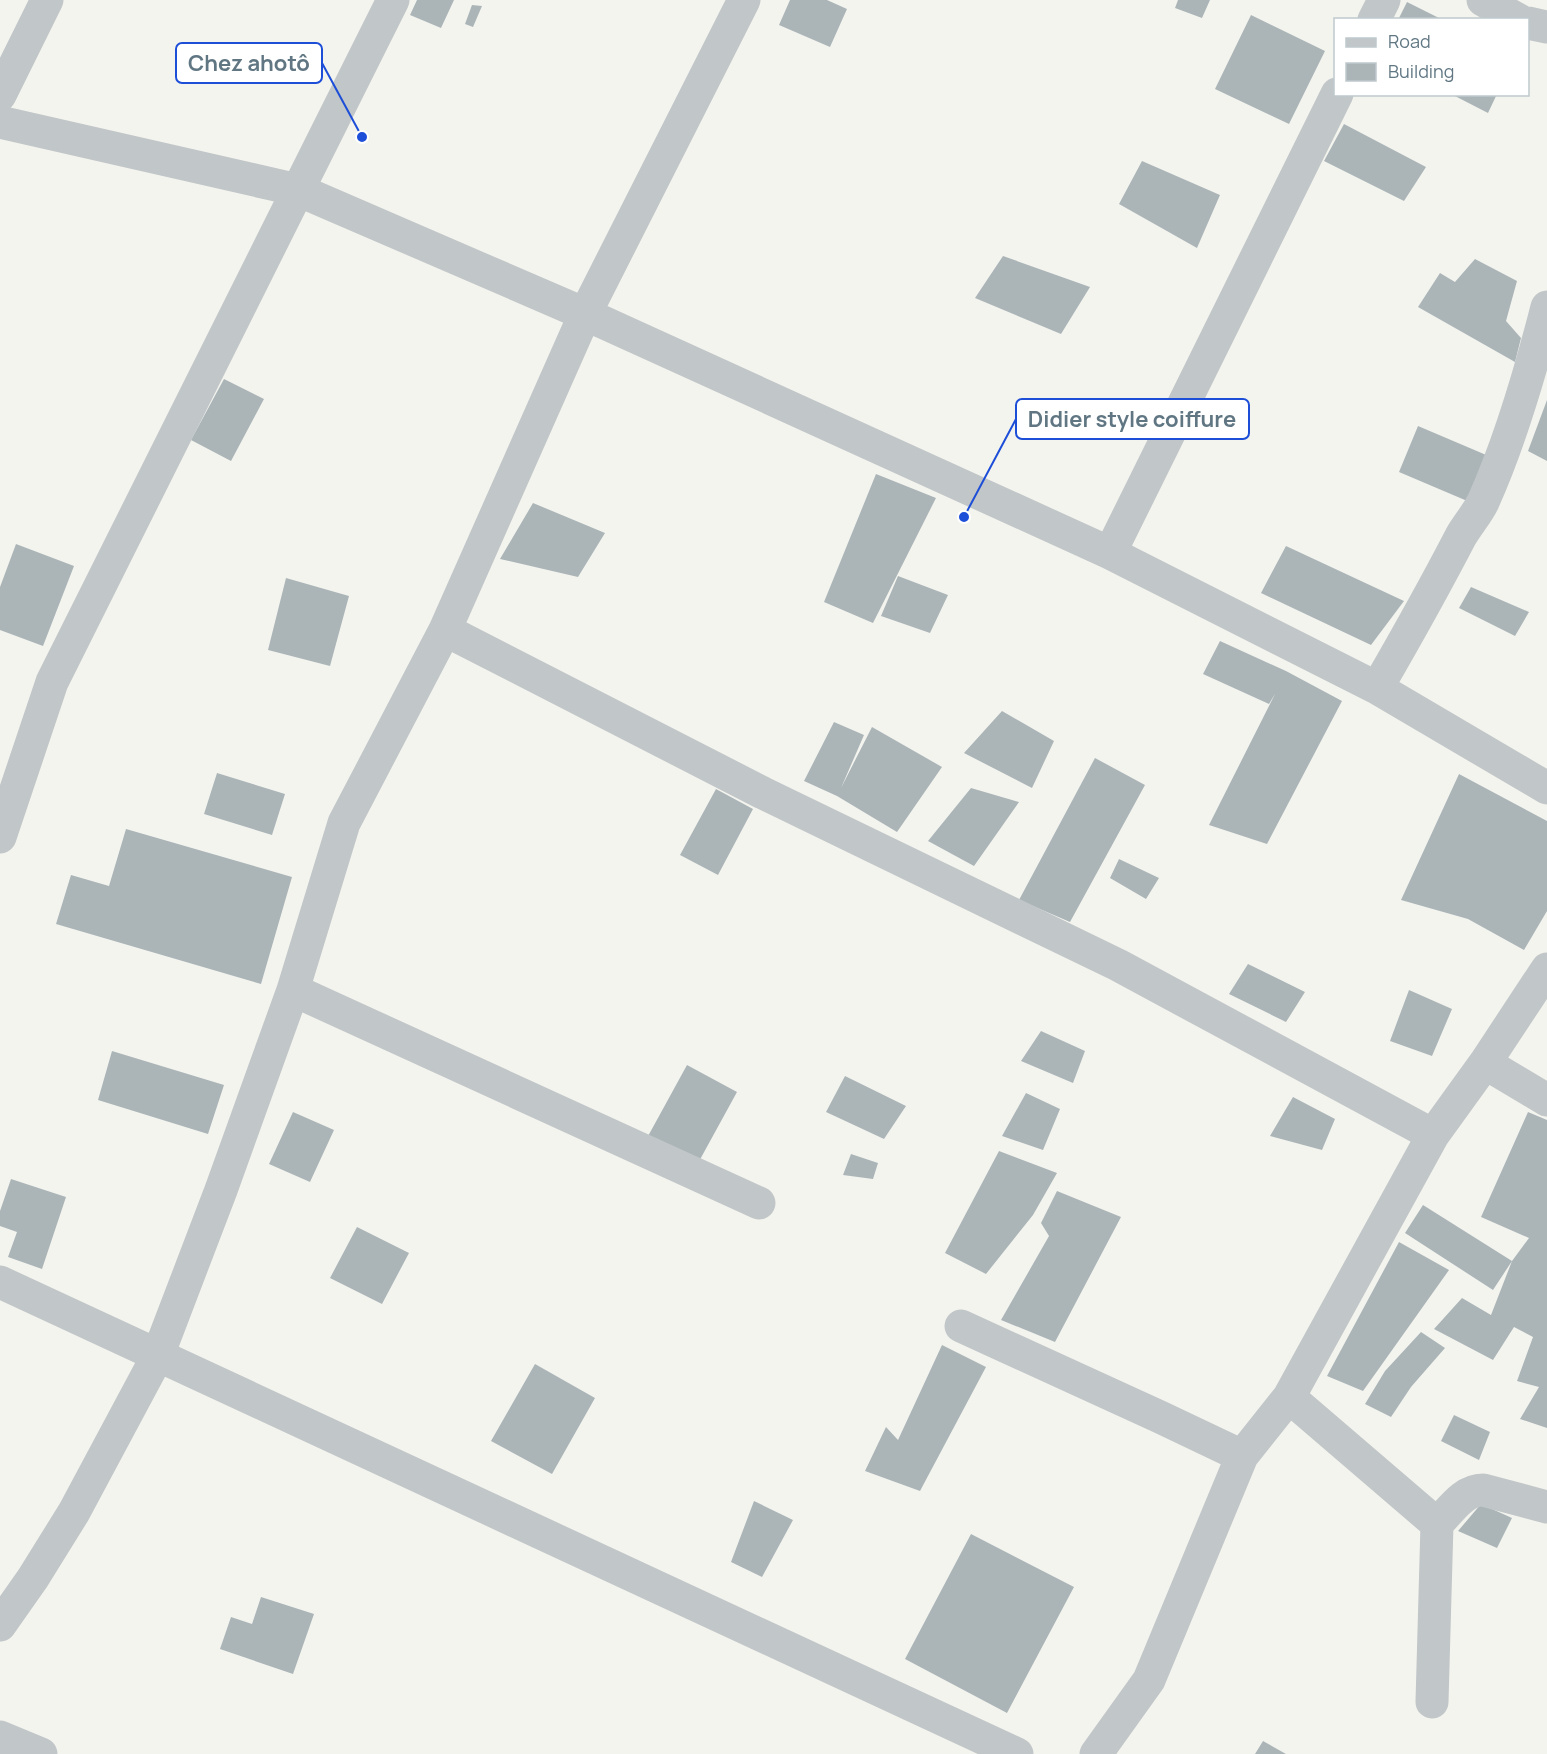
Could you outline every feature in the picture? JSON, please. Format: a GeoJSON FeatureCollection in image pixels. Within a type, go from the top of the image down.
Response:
{"type":"FeatureCollection","features":[{"type":"Feature","properties":{"kind":"street"},"geometry":{"type":"LineString","coordinates":[[0,95],[47,0]]}},
{"type":"Feature","properties":{"kind":"street"},"geometry":{"type":"LineString","coordinates":[[0,837],[52,682],[393,0]]}},
{"type":"Feature","properties":{"kind":"street"},"geometry":{"type":"LineString","coordinates":[[0,1624],[33,1578],[74,1512],[158,1355],[221,1190],[293,990],[344,823],[445,630],[585,314],[744,0]]}},
{"type":"Feature","properties":{"kind":"street"},"geometry":{"type":"LineString","coordinates":[[1375,18],[1384,0]]}},
{"type":"Feature","properties":{"kind":"street"},"geometry":{"type":"LineString","coordinates":[[1483,0],[1515,18]]}},
{"type":"Feature","properties":{"kind":"street"},"geometry":{"type":"LineString","coordinates":[[1529,23],[1547,27]]}},
{"type":"Feature","properties":{"kind":"street"},"geometry":{"type":"LineString","coordinates":[[1110,553],[1336,96]]}},
{"type":"Feature","properties":{"kind":"street"},"geometry":{"type":"LineString","coordinates":[[0,122],[298,190],[585,314],[1110,553],[1377,688],[1547,788]]}},
{"type":"Feature","properties":{"kind":"street"},"geometry":{"type":"LineString","coordinates":[[1377,688],[1467,526],[1482,505],[1502,457],[1535,354],[1547,307]]}},
{"type":"Feature","properties":{"kind":"street"},"geometry":{"type":"LineString","coordinates":[[445,630],[763,793],[1118,965],[1432,1135]]}},
{"type":"Feature","properties":{"kind":"street"},"geometry":{"type":"LineString","coordinates":[[1096,1754],[1149,1680],[1242,1456],[1288,1397],[1432,1135],[1485,1063],[1547,969]]}},
{"type":"Feature","properties":{"kind":"street"},"geometry":{"type":"LineString","coordinates":[[293,990],[759,1203]]}},
{"type":"Feature","properties":{"kind":"street"},"geometry":{"type":"LineString","coordinates":[[1485,1063],[1547,1100]]}},
{"type":"Feature","properties":{"kind":"street"},"geometry":{"type":"LineString","coordinates":[[0,1282],[1017,1754]]}},
{"type":"Feature","properties":{"kind":"street"},"geometry":{"type":"LineString","coordinates":[[961,1326],[1160,1416],[1242,1456]]}},
{"type":"Feature","properties":{"kind":"street"},"geometry":{"type":"LineString","coordinates":[[1288,1397],[1437,1524]]}},
{"type":"Feature","properties":{"kind":"street"},"geometry":{"type":"LineString","coordinates":[[1432,1702],[1437,1524],[1467,1493],[1475,1490],[1484,1490],[1547,1507]]}},
{"type":"Feature","properties":{"kind":"street"},"geometry":{"type":"LineString","coordinates":[[0,1737],[41,1754]]}},
{"type":"Feature","properties":{"kind":"building"},"geometry":{"type":"Polygon","coordinates":[[[417,0],[454,0],[441,28],[410,15],[417,0]]]}},
{"type":"Feature","properties":{"kind":"building"},"geometry":{"type":"Polygon","coordinates":[[[790,0],[827,0],[847,9],[830,47],[779,25],[790,0]]]}},
{"type":"Feature","properties":{"kind":"building"},"geometry":{"type":"Polygon","coordinates":[[[1178,0],[1210,0],[1202,18],[1175,8],[1178,0]]]}},
{"type":"Feature","properties":{"kind":"building"},"geometry":{"type":"Polygon","coordinates":[[[1407,2],[1439,18],[1399,18],[1407,2]]]}},
{"type":"Feature","properties":{"kind":"building"},"geometry":{"type":"Polygon","coordinates":[[[472,5],[482,6],[473,27],[465,24],[472,5]]]}},
{"type":"Feature","properties":{"kind":"building"},"geometry":{"type":"Polygon","coordinates":[[[1251,15],[1325,51],[1289,124],[1215,89],[1251,15]]]}},
{"type":"Feature","properties":{"kind":"building"},"geometry":{"type":"Polygon","coordinates":[[[1455,96],[1496,96],[1488,113],[1455,96]]]}},
{"type":"Feature","properties":{"kind":"building"},"geometry":{"type":"Polygon","coordinates":[[[1344,124],[1426,167],[1404,201],[1324,161],[1344,124]]]}},
{"type":"Feature","properties":{"kind":"building"},"geometry":{"type":"Polygon","coordinates":[[[1142,161],[1220,195],[1197,248],[1119,204],[1142,161]]]}},
{"type":"Feature","properties":{"kind":"building"},"geometry":{"type":"Polygon","coordinates":[[[1003,256],[1090,287],[1061,334],[975,298],[1003,256]]]}},
{"type":"Feature","properties":{"kind":"building"},"geometry":{"type":"Polygon","coordinates":[[[1475,259],[1517,281],[1506,321],[1521,338],[1515,362],[1418,307],[1440,273],[1455,282],[1475,259]]]}},
{"type":"Feature","properties":{"kind":"building"},"geometry":{"type":"Polygon","coordinates":[[[224,379],[264,399],[231,461],[191,440],[224,379]]]}},
{"type":"Feature","properties":{"kind":"building"},"geometry":{"type":"Polygon","coordinates":[[[1547,400],[1547,461],[1528,451],[1547,400]]]}},
{"type":"Feature","properties":{"kind":"building"},"geometry":{"type":"Polygon","coordinates":[[[1418,426],[1498,460],[1479,506],[1399,472],[1418,426]]]}},
{"type":"Feature","properties":{"kind":"building"},"geometry":{"type":"Polygon","coordinates":[[[876,474],[936,498],[873,623],[824,602],[876,474]]]}},
{"type":"Feature","properties":{"kind":"building"},"geometry":{"type":"Polygon","coordinates":[[[533,503],[605,533],[578,577],[500,559],[533,503]]]}},
{"type":"Feature","properties":{"kind":"building"},"geometry":{"type":"Polygon","coordinates":[[[16,544],[74,566],[43,646],[0,630],[0,587],[16,544]]]}},
{"type":"Feature","properties":{"kind":"building"},"geometry":{"type":"Polygon","coordinates":[[[1286,546],[1404,601],[1371,645],[1261,593],[1286,546]]]}},
{"type":"Feature","properties":{"kind":"building"},"geometry":{"type":"Polygon","coordinates":[[[898,576],[948,595],[930,633],[881,616],[898,576]]]}},
{"type":"Feature","properties":{"kind":"building"},"geometry":{"type":"Polygon","coordinates":[[[286,578],[349,596],[330,666],[268,650],[286,578]]]}},
{"type":"Feature","properties":{"kind":"building"},"geometry":{"type":"Polygon","coordinates":[[[1471,587],[1529,612],[1515,636],[1459,608],[1471,587]]]}},
{"type":"Feature","properties":{"kind":"building"},"geometry":{"type":"Polygon","coordinates":[[[1220,641],[1286,671],[1342,701],[1267,844],[1209,825],[1275,694],[1269,704],[1203,674],[1220,641]]]}},
{"type":"Feature","properties":{"kind":"building"},"geometry":{"type":"Polygon","coordinates":[[[1002,711],[1054,741],[1032,788],[964,753],[1002,711]]]}},
{"type":"Feature","properties":{"kind":"building"},"geometry":{"type":"Polygon","coordinates":[[[834,722],[864,735],[841,788],[872,727],[942,767],[897,832],[837,796],[804,781],[834,722]]]}},
{"type":"Feature","properties":{"kind":"building"},"geometry":{"type":"Polygon","coordinates":[[[1095,758],[1145,785],[1070,922],[1019,900],[1095,758]]]}},
{"type":"Feature","properties":{"kind":"building"},"geometry":{"type":"Polygon","coordinates":[[[217,773],[285,794],[272,835],[204,814],[217,773]]]}},
{"type":"Feature","properties":{"kind":"building"},"geometry":{"type":"Polygon","coordinates":[[[1459,774],[1547,821],[1547,911],[1524,950],[1468,919],[1401,900],[1459,774]]]}},
{"type":"Feature","properties":{"kind":"building"},"geometry":{"type":"Polygon","coordinates":[[[971,788],[1019,802],[974,866],[928,841],[971,788]]]}},
{"type":"Feature","properties":{"kind":"building"},"geometry":{"type":"Polygon","coordinates":[[[716,789],[753,809],[718,875],[680,855],[716,789]]]}},
{"type":"Feature","properties":{"kind":"building"},"geometry":{"type":"Polygon","coordinates":[[[126,829],[292,877],[261,984],[56,924],[71,875],[109,886],[126,829]]]}},
{"type":"Feature","properties":{"kind":"building"},"geometry":{"type":"Polygon","coordinates":[[[1119,859],[1159,878],[1146,899],[1110,878],[1119,859]]]}},
{"type":"Feature","properties":{"kind":"building"},"geometry":{"type":"Polygon","coordinates":[[[1248,964],[1305,992],[1286,1022],[1229,994],[1248,964]]]}},
{"type":"Feature","properties":{"kind":"building"},"geometry":{"type":"Polygon","coordinates":[[[1409,990],[1452,1009],[1432,1056],[1390,1041],[1409,990]]]}},
{"type":"Feature","properties":{"kind":"building"},"geometry":{"type":"Polygon","coordinates":[[[1041,1031],[1085,1051],[1073,1083],[1021,1061],[1041,1031]]]}},
{"type":"Feature","properties":{"kind":"building"},"geometry":{"type":"Polygon","coordinates":[[[112,1051],[224,1085],[208,1134],[98,1100],[112,1051]]]}},
{"type":"Feature","properties":{"kind":"building"},"geometry":{"type":"Polygon","coordinates":[[[687,1065],[737,1092],[697,1165],[647,1138],[687,1065]]]}},
{"type":"Feature","properties":{"kind":"building"},"geometry":{"type":"Polygon","coordinates":[[[845,1076],[906,1106],[884,1139],[826,1112],[845,1076]]]}},
{"type":"Feature","properties":{"kind":"building"},"geometry":{"type":"Polygon","coordinates":[[[1026,1093],[1060,1109],[1043,1150],[1002,1136],[1026,1093]]]}},
{"type":"Feature","properties":{"kind":"building"},"geometry":{"type":"Polygon","coordinates":[[[1293,1097],[1335,1119],[1322,1150],[1270,1136],[1293,1097]]]}},
{"type":"Feature","properties":{"kind":"building"},"geometry":{"type":"Polygon","coordinates":[[[293,1112],[334,1130],[310,1182],[269,1164],[293,1112]]]}},
{"type":"Feature","properties":{"kind":"building"},"geometry":{"type":"Polygon","coordinates":[[[1528,1112],[1547,1120],[1547,1428],[1520,1419],[1539,1387],[1517,1381],[1533,1337],[1514,1327],[1493,1360],[1434,1329],[1462,1298],[1491,1315],[1512,1261],[1529,1238],[1481,1217],[1528,1112]]]}},
{"type":"Feature","properties":{"kind":"building"},"geometry":{"type":"Polygon","coordinates":[[[999,1151],[1057,1173],[1033,1215],[986,1274],[945,1253],[999,1151]]]}},
{"type":"Feature","properties":{"kind":"building"},"geometry":{"type":"Polygon","coordinates":[[[851,1154],[878,1163],[873,1179],[843,1175],[851,1154]]]}},
{"type":"Feature","properties":{"kind":"building"},"geometry":{"type":"Polygon","coordinates":[[[11,1179],[66,1197],[42,1269],[8,1257],[17,1232],[0,1226],[0,1211],[11,1179]]]}},
{"type":"Feature","properties":{"kind":"building"},"geometry":{"type":"Polygon","coordinates":[[[1057,1191],[1121,1217],[1055,1342],[1001,1320],[1049,1236],[1041,1223],[1057,1191]]]}},
{"type":"Feature","properties":{"kind":"building"},"geometry":{"type":"Polygon","coordinates":[[[1423,1205],[1512,1261],[1493,1290],[1405,1233],[1423,1205]]]}},
{"type":"Feature","properties":{"kind":"building"},"geometry":{"type":"Polygon","coordinates":[[[357,1227],[409,1253],[382,1304],[330,1278],[357,1227]]]}},
{"type":"Feature","properties":{"kind":"building"},"geometry":{"type":"Polygon","coordinates":[[[1399,1242],[1449,1270],[1363,1391],[1327,1376],[1399,1242]]]}},
{"type":"Feature","properties":{"kind":"building"},"geometry":{"type":"Polygon","coordinates":[[[1421,1332],[1445,1348],[1411,1387],[1391,1417],[1365,1404],[1385,1371],[1421,1332]]]}},
{"type":"Feature","properties":{"kind":"building"},"geometry":{"type":"Polygon","coordinates":[[[942,1345],[986,1367],[920,1491],[865,1471],[886,1427],[898,1440],[942,1345]]]}},
{"type":"Feature","properties":{"kind":"building"},"geometry":{"type":"Polygon","coordinates":[[[535,1364],[595,1398],[552,1474],[491,1441],[535,1364]]]}},
{"type":"Feature","properties":{"kind":"building"},"geometry":{"type":"Polygon","coordinates":[[[1454,1415],[1490,1432],[1479,1460],[1441,1441],[1454,1415]]]}},
{"type":"Feature","properties":{"kind":"building"},"geometry":{"type":"Polygon","coordinates":[[[754,1501],[793,1520],[762,1577],[731,1562],[754,1501]]]}},
{"type":"Feature","properties":{"kind":"building"},"geometry":{"type":"Polygon","coordinates":[[[1481,1504],[1512,1518],[1497,1548],[1458,1531],[1481,1504]]]}},
{"type":"Feature","properties":{"kind":"building"},"geometry":{"type":"Polygon","coordinates":[[[971,1534],[1074,1587],[1007,1713],[905,1659],[971,1534]]]}},
{"type":"Feature","properties":{"kind":"building"},"geometry":{"type":"Polygon","coordinates":[[[261,1597],[314,1614],[293,1674],[220,1649],[231,1617],[252,1624],[261,1597]]]}},
{"type":"Feature","properties":{"kind":"building"},"geometry":{"type":"Polygon","coordinates":[[[1263,1741],[1286,1754],[1255,1754],[1263,1741]]]}},
{"type":"Feature","properties":{"kind":"place","name":"Chez ahotô"},"geometry":{"type":"Point","coordinates":[362,137]}},
{"type":"Feature","properties":{"kind":"place","name":"Didier style coiffure"},"geometry":{"type":"Point","coordinates":[964,517]}}]}
